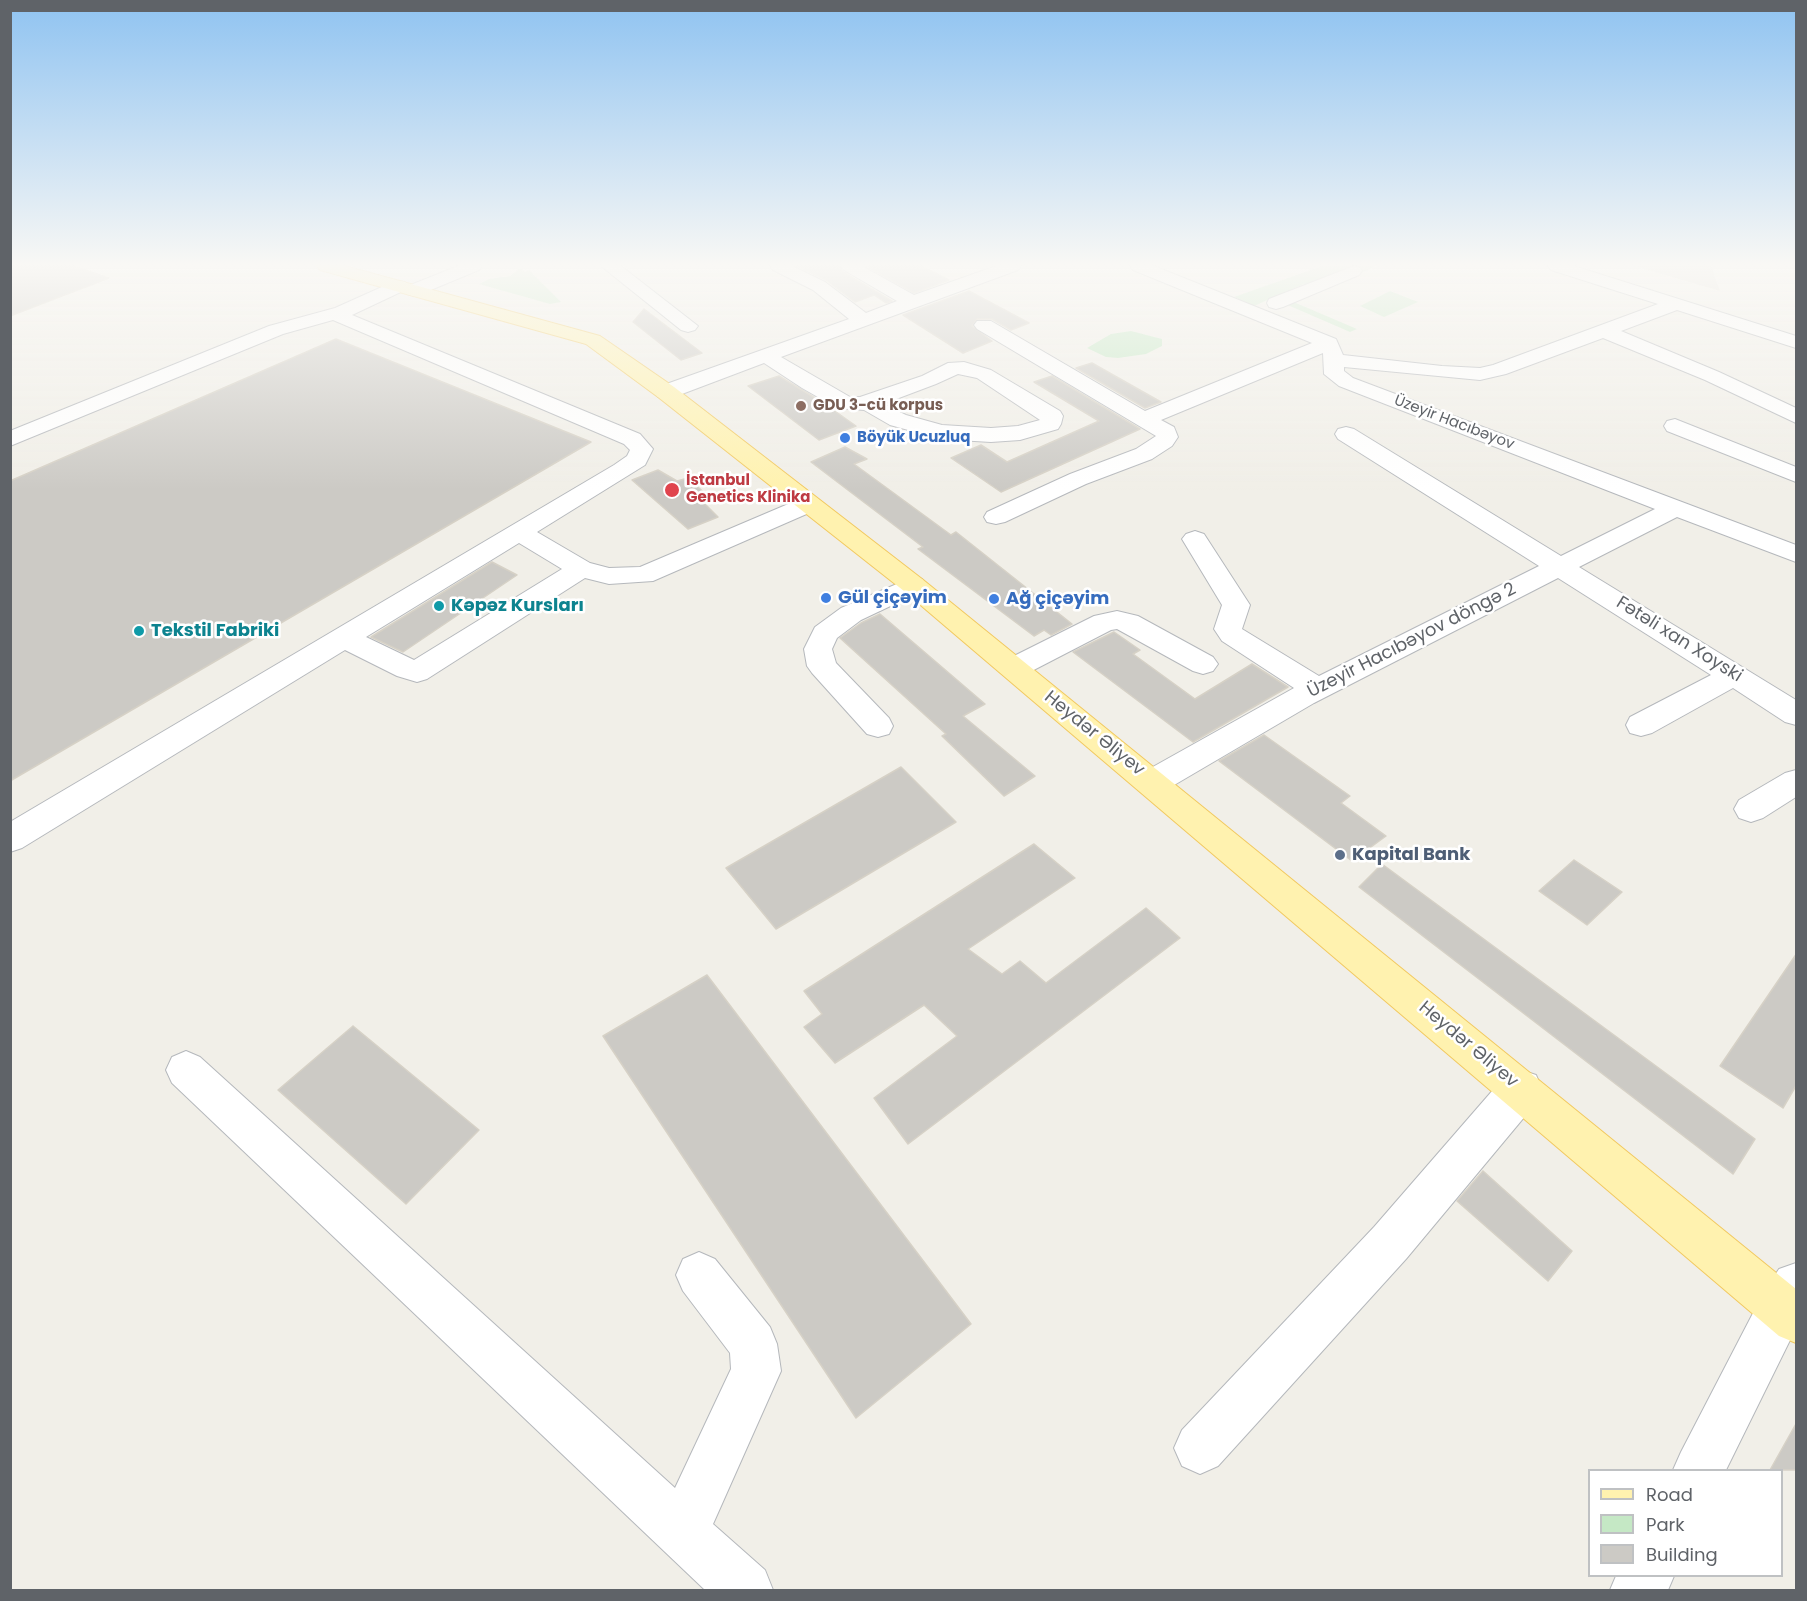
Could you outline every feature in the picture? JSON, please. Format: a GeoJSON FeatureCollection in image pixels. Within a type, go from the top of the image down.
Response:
{"type":"FeatureCollection","features":[{"type":"Feature","properties":{"kind":"main road","name":"Heydər Əliyev"},"geometry":{"type":"LineString","coordinates":[[594,341],[666,392],[913,585],[1521,1089],[1792,1304]]}},
{"type":"Feature","properties":{"kind":"street"},"geometry":{"type":"LineString","coordinates":[[10,439],[250,341]]}},
{"type":"Feature","properties":{"kind":"street"},"geometry":{"type":"LineString","coordinates":[[10,839],[637,460],[642,449],[632,439],[398,341]]}},
{"type":"Feature","properties":{"kind":"street"},"geometry":{"type":"LineString","coordinates":[[666,392],[807,341]]}},
{"type":"Feature","properties":{"kind":"street"},"geometry":{"type":"LineString","coordinates":[[996,517],[1078,479],[1144,454],[1167,437],[1166,432],[1011,341]]}},
{"type":"Feature","properties":{"kind":"street"},"geometry":{"type":"LineString","coordinates":[[1324,341],[1442,372],[1480,374],[1498,370],[1577,341]]}},
{"type":"Feature","properties":{"kind":"street"},"geometry":{"type":"LineString","coordinates":[[1329,341],[1335,345]]}},
{"type":"Feature","properties":{"kind":"street"},"geometry":{"type":"LineString","coordinates":[[1627,341],[1712,376],[1797,416]]}},
{"type":"Feature","properties":{"kind":"street"},"geometry":{"type":"LineString","coordinates":[[1144,419],[1335,345]]}},
{"type":"Feature","properties":{"kind":"street","name":"Üzeyir Hacıbəyov"},"geometry":{"type":"LineString","coordinates":[[1335,345],[1334,375],[1346,382],[1797,554]]}},
{"type":"Feature","properties":{"kind":"street"},"geometry":{"type":"LineString","coordinates":[[766,356],[809,384],[845,403],[854,405],[929,380],[955,367],[984,374],[1052,416],[1050,424],[1020,433],[992,435],[941,432],[898,420],[878,411],[867,402]]}},
{"type":"Feature","properties":{"kind":"street"},"geometry":{"type":"LineString","coordinates":[[1675,426],[1797,475]]}},
{"type":"Feature","properties":{"kind":"street","name":"Fətəli xan Xoyski"},"geometry":{"type":"LineString","coordinates":[[1346,434],[1797,714]]}},
{"type":"Feature","properties":{"kind":"street"},"geometry":{"type":"LineString","coordinates":[[519,532],[581,569],[609,576],[644,575],[809,504]]}},
{"type":"Feature","properties":{"kind":"street","name":"Üzeyir Hacıbəyov döngə 2"},"geometry":{"type":"LineString","coordinates":[[1153,782],[1318,689],[1676,508]]}},
{"type":"Feature","properties":{"kind":"street"},"geometry":{"type":"LineString","coordinates":[[1195,539],[1236,605],[1228,629],[1232,635],[1318,689]]}},
{"type":"Feature","properties":{"kind":"street"},"geometry":{"type":"LineString","coordinates":[[345,638],[417,672],[581,569]]}},
{"type":"Feature","properties":{"kind":"street"},"geometry":{"type":"LineString","coordinates":[[878,726],[822,666],[818,649],[825,633],[851,614],[913,585]]}},
{"type":"Feature","properties":{"kind":"street"},"geometry":{"type":"LineString","coordinates":[[1014,668],[1104,622],[1116,620],[1128,622],[1203,664]]}},
{"type":"Feature","properties":{"kind":"street"},"geometry":{"type":"LineString","coordinates":[[1641,725],[1734,675]]}},
{"type":"Feature","properties":{"kind":"street"},"geometry":{"type":"LineString","coordinates":[[1751,809],[1797,782]]}},
{"type":"Feature","properties":{"kind":"street"},"geometry":{"type":"LineString","coordinates":[[186,1070],[746,1590]]}},
{"type":"Feature","properties":{"kind":"street"},"geometry":{"type":"LineString","coordinates":[[1200,1448],[1390,1243],[1521,1089]]}},
{"type":"Feature","properties":{"kind":"street"},"geometry":{"type":"LineString","coordinates":[[682,1532],[756,1371],[753,1344],[699,1275]]}},
{"type":"Feature","properties":{"kind":"street"},"geometry":{"type":"LineString","coordinates":[[1700,1469],[1792,1304]]}},
{"type":"Feature","properties":{"kind":"green space"},"geometry":{"type":"Polygon","coordinates":[[[1099,341],[1162,341],[1162,346],[1146,354],[1118,358],[1106,357],[1087,348],[1099,341]]]}},
{"type":"Feature","properties":{"kind":"building","name":"Tekstil Fabriki"},"geometry":{"type":"Polygon","coordinates":[[[332,341],[340,341],[591,442],[10,781],[10,481],[332,341]]]}},
{"type":"Feature","properties":{"kind":"building"},"geometry":{"type":"Polygon","coordinates":[[[657,341],[686,341],[702,353],[681,360],[657,341]]]}},
{"type":"Feature","properties":{"kind":"building"},"geometry":{"type":"Polygon","coordinates":[[[944,341],[992,341],[963,353],[944,341]]]}},
{"type":"Feature","properties":{"kind":"building"},"geometry":{"type":"Polygon","coordinates":[[[1092,363],[1161,402],[1145,408],[1076,368],[1092,363]]]}},
{"type":"Feature","properties":{"kind":"building","name":"GDU 3-cü korpus"},"geometry":{"type":"Polygon","coordinates":[[[779,376],[856,426],[819,440],[748,386],[779,376]]]}},
{"type":"Feature","properties":{"kind":"building"},"geometry":{"type":"Polygon","coordinates":[[[1052,376],[1140,429],[1001,492],[951,458],[981,445],[1007,462],[1099,421],[1034,382],[1052,376]]]}},
{"type":"Feature","properties":{"kind":"building"},"geometry":{"type":"Polygon","coordinates":[[[845,447],[867,459],[854,464],[951,535],[956,532],[1072,624],[1051,635],[1044,630],[1034,636],[918,549],[923,547],[811,462],[845,447]]]}},
{"type":"Feature","properties":{"kind":"building","name":"İstanbul Genetics Klinika"},"geometry":{"type":"Polygon","coordinates":[[[658,470],[677,481],[688,478],[711,499],[703,502],[718,517],[688,529],[632,480],[658,470]]]}},
{"type":"Feature","properties":{"kind":"building","name":"Kəpəz Kursları"},"geometry":{"type":"Polygon","coordinates":[[[492,562],[517,575],[403,652],[371,637],[492,562]]]}},
{"type":"Feature","properties":{"kind":"building"},"geometry":{"type":"Polygon","coordinates":[[[880,614],[985,704],[963,716],[1035,776],[1004,796],[942,736],[946,734],[840,638],[861,623],[880,614]]]}},
{"type":"Feature","properties":{"kind":"building"},"geometry":{"type":"Polygon","coordinates":[[[1114,632],[1140,650],[1133,654],[1195,699],[1252,664],[1288,687],[1193,742],[1073,652],[1114,632]]]}},
{"type":"Feature","properties":{"kind":"building"},"geometry":{"type":"Polygon","coordinates":[[[1264,735],[1350,796],[1341,803],[1386,836],[1352,861],[1219,761],[1264,735]]]}},
{"type":"Feature","properties":{"kind":"building"},"geometry":{"type":"Polygon","coordinates":[[[901,767],[956,822],[776,929],[726,868],[901,767]]]}},
{"type":"Feature","properties":{"kind":"building"},"geometry":{"type":"Polygon","coordinates":[[[1034,844],[1075,878],[968,949],[1002,974],[1020,961],[1046,983],[1146,908],[1180,938],[908,1144],[874,1098],[957,1036],[924,1005],[835,1063],[804,1027],[822,1014],[804,991],[1034,844]]]}},
{"type":"Feature","properties":{"kind":"building"},"geometry":{"type":"Polygon","coordinates":[[[1574,860],[1622,892],[1587,925],[1539,891],[1574,860]]]}},
{"type":"Feature","properties":{"kind":"building"},"geometry":{"type":"Polygon","coordinates":[[[1382,864],[1755,1139],[1733,1174],[1359,887],[1382,864]]]}},
{"type":"Feature","properties":{"kind":"building"},"geometry":{"type":"Polygon","coordinates":[[[1797,953],[1797,1084],[1783,1108],[1720,1066],[1797,953]]]}},
{"type":"Feature","properties":{"kind":"building"},"geometry":{"type":"Polygon","coordinates":[[[707,975],[971,1324],[856,1418],[603,1036],[707,975]]]}},
{"type":"Feature","properties":{"kind":"building"},"geometry":{"type":"Polygon","coordinates":[[[353,1026],[479,1130],[406,1204],[278,1090],[353,1026]]]}},
{"type":"Feature","properties":{"kind":"building"},"geometry":{"type":"Polygon","coordinates":[[[1483,1171],[1572,1251],[1548,1281],[1457,1201],[1483,1171]]]}},
{"type":"Feature","properties":{"kind":"building"},"geometry":{"type":"Polygon","coordinates":[[[1797,1422],[1797,1470],[1771,1469],[1797,1422]]]}},
{"type":"Feature","properties":{"kind":"place","name":"GDU 3-cü korpus"},"geometry":{"type":"Point","coordinates":[801,406]}},
{"type":"Feature","properties":{"kind":"place","name":"Böyük Ucuzluq"},"geometry":{"type":"Point","coordinates":[845,438]}},
{"type":"Feature","properties":{"kind":"place","name":"İstanbul Genetics Klinika"},"geometry":{"type":"Point","coordinates":[672,490]}},
{"type":"Feature","properties":{"kind":"place","name":"Gül çiçəyim"},"geometry":{"type":"Point","coordinates":[826,598]}},
{"type":"Feature","properties":{"kind":"place","name":"Ağ çiçəyim"},"geometry":{"type":"Point","coordinates":[994,599]}},
{"type":"Feature","properties":{"kind":"place","name":"Kəpəz Kursları"},"geometry":{"type":"Point","coordinates":[439,606]}},
{"type":"Feature","properties":{"kind":"place","name":"Tekstil Fabriki"},"geometry":{"type":"Point","coordinates":[139,631]}},
{"type":"Feature","properties":{"kind":"place","name":"Kapital Bank"},"geometry":{"type":"Point","coordinates":[1340,855]}}]}
